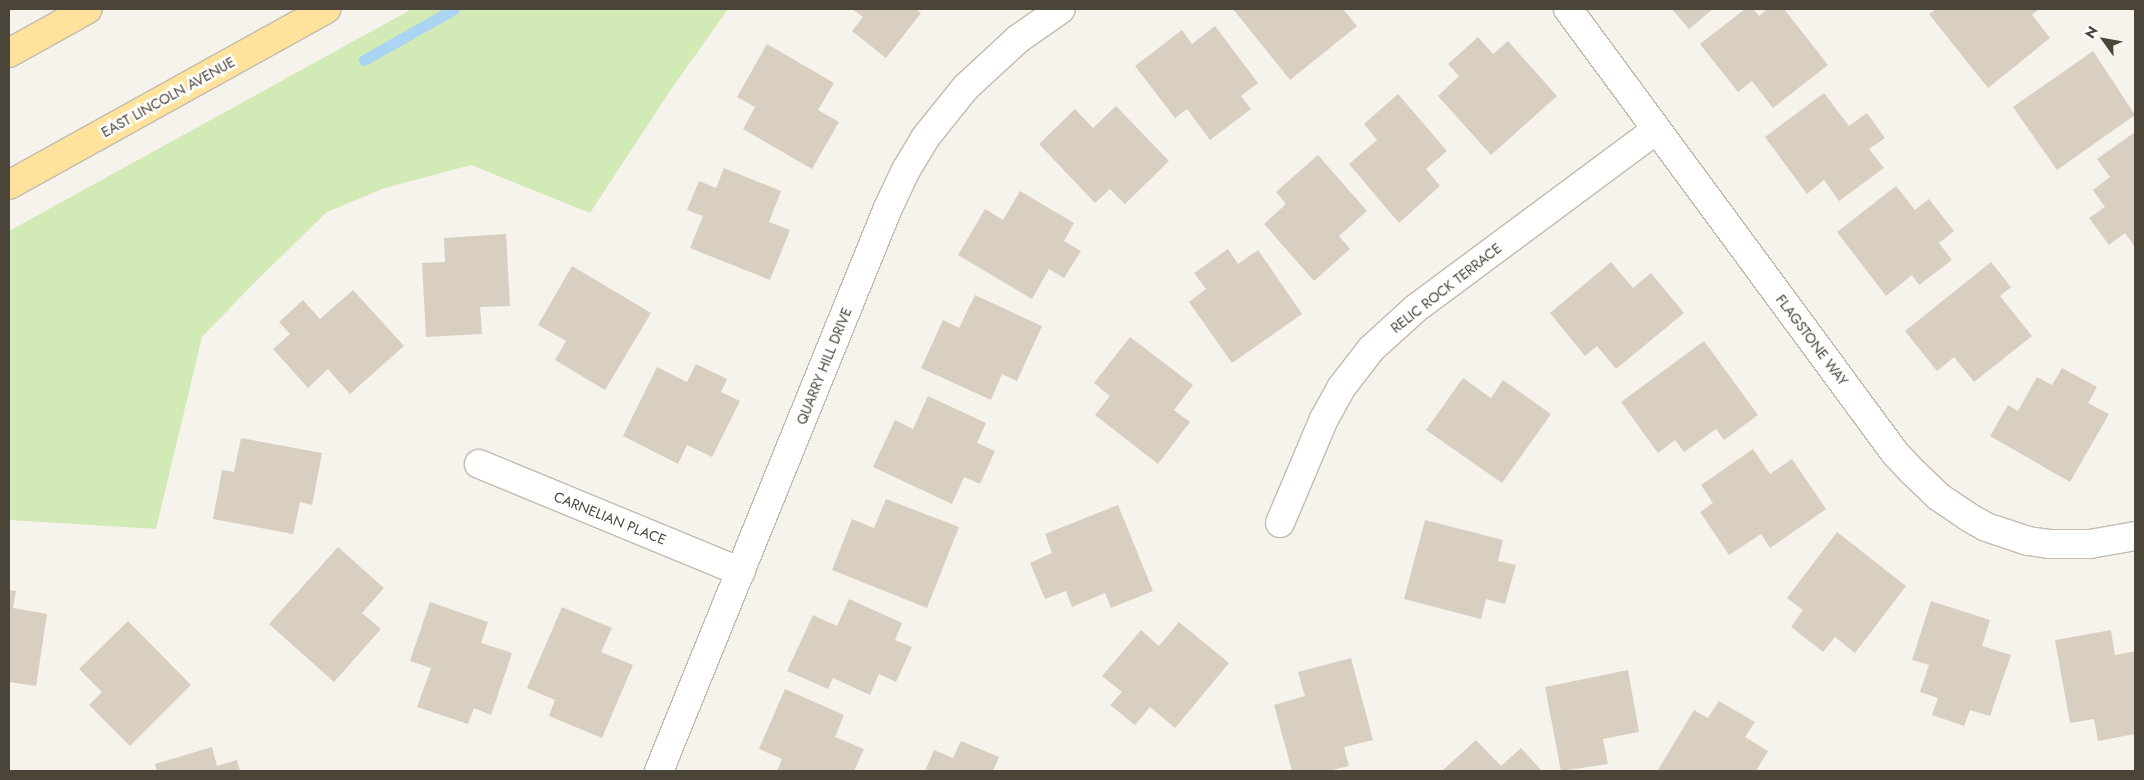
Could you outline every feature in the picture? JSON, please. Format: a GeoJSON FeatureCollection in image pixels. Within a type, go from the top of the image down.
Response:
{"type":"FeatureCollection","features":[{"type":"Feature","properties":{"kind":"main road"},"geometry":{"type":"LineString","coordinates":[[9,53],[88,9]]}},
{"type":"Feature","properties":{"kind":"main road","name":"EAST LINCOLN AVENUE"},"geometry":{"type":"LineString","coordinates":[[9,185],[327,9]]}},
{"type":"Feature","properties":{"kind":"street","name":"QUARRY HILL DRIVE"},"geometry":{"type":"LineString","coordinates":[[658,771],[741,572],[888,208],[906,170],[930,132],[966,87],[1018,39],[1060,9]]}},
{"type":"Feature","properties":{"kind":"street","name":"FLAGSTONE WAY"},"geometry":{"type":"LineString","coordinates":[[1568,9],[1896,453],[1939,497],[1986,527],[2028,541],[2049,544],[2090,544],[2135,536]]}},
{"type":"Feature","properties":{"kind":"street","name":"RELIC ROCK TERRACE"},"geometry":{"type":"LineString","coordinates":[[1280,522],[1336,396],[1371,349],[1415,309],[1656,130]]}},
{"type":"Feature","properties":{"kind":"street","name":"CARNELIAN PLACE"},"geometry":{"type":"LineString","coordinates":[[479,464],[741,572]]}},
{"type":"Feature","properties":{"kind":"green space"},"geometry":{"type":"Polygon","coordinates":[[[412,9],[728,9],[670,91],[590,213],[471,165],[385,188],[327,212],[202,337],[156,529],[9,520],[9,231],[412,9]]]}},
{"type":"Feature","properties":{"kind":"building"},"geometry":{"type":"Polygon","coordinates":[[[852,9],[915,9],[921,13],[886,58],[852,31],[863,17],[852,9]]]}},
{"type":"Feature","properties":{"kind":"building"},"geometry":{"type":"Polygon","coordinates":[[[1233,9],[1343,9],[1357,26],[1290,80],[1233,9]]]}},
{"type":"Feature","properties":{"kind":"building"},"geometry":{"type":"Polygon","coordinates":[[[1672,9],[1713,9],[1689,29],[1672,9]]]}},
{"type":"Feature","properties":{"kind":"building"},"geometry":{"type":"Polygon","coordinates":[[[1745,9],[1753,9],[1759,16],[1767,9],[1784,9],[1828,65],[1773,108],[1752,81],[1738,92],[1700,44],[1745,9]]]}},
{"type":"Feature","properties":{"kind":"building"},"geometry":{"type":"Polygon","coordinates":[[[1936,9],[2039,9],[2032,15],[2050,38],[1988,88],[1929,14],[1936,9]]]}},
{"type":"Feature","properties":{"kind":"building"},"geometry":{"type":"Polygon","coordinates":[[[1215,26],[1258,83],[1241,96],[1251,109],[1210,140],[1187,109],[1175,118],[1135,66],[1182,30],[1192,44],[1215,26]]]}},
{"type":"Feature","properties":{"kind":"building"},"geometry":{"type":"Polygon","coordinates":[[[1478,37],[1493,54],[1508,41],[1557,96],[1491,155],[1438,96],[1459,76],[1448,64],[1478,37]]]}},
{"type":"Feature","properties":{"kind":"building"},"geometry":{"type":"Polygon","coordinates":[[[767,44],[834,83],[818,110],[839,122],[812,169],[743,129],[755,107],[737,97],[767,44]]]}},
{"type":"Feature","properties":{"kind":"building"},"geometry":{"type":"Polygon","coordinates":[[[2093,51],[2135,115],[2057,170],[2013,107],[2093,51]]]}},
{"type":"Feature","properties":{"kind":"building"},"geometry":{"type":"Polygon","coordinates":[[[1824,93],[1849,126],[1867,113],[1885,138],[1869,149],[1884,168],[1839,201],[1824,180],[1807,194],[1765,137],[1824,93]]]}},
{"type":"Feature","properties":{"kind":"building"},"geometry":{"type":"Polygon","coordinates":[[[1398,94],[1447,151],[1426,169],[1440,186],[1399,223],[1349,164],[1377,140],[1364,124],[1398,94]]]}},
{"type":"Feature","properties":{"kind":"building"},"geometry":{"type":"Polygon","coordinates":[[[1116,106],[1169,161],[1125,204],[1110,189],[1095,203],[1039,144],[1075,109],[1093,128],[1116,106]]]}},
{"type":"Feature","properties":{"kind":"building"},"geometry":{"type":"Polygon","coordinates":[[[2135,132],[2135,247],[2125,233],[2109,245],[2089,218],[2105,207],[2093,190],[2110,177],[2097,159],[2135,132]]]}},
{"type":"Feature","properties":{"kind":"building"},"geometry":{"type":"Polygon","coordinates":[[[1318,155],[1367,211],[1339,236],[1350,249],[1314,281],[1264,224],[1286,204],[1276,192],[1318,155]]]}},
{"type":"Feature","properties":{"kind":"building"},"geometry":{"type":"Polygon","coordinates":[[[724,168],[781,191],[769,222],[790,230],[770,280],[690,248],[703,216],[687,210],[699,181],[716,188],[724,168]]]}},
{"type":"Feature","properties":{"kind":"building"},"geometry":{"type":"Polygon","coordinates":[[[1896,186],[1915,210],[1929,199],[1954,231],[1939,243],[1952,260],[1919,285],[1912,275],[1886,296],[1837,232],[1896,186]]]}},
{"type":"Feature","properties":{"kind":"building"},"geometry":{"type":"Polygon","coordinates":[[[1020,191],[1074,223],[1064,241],[1081,251],[1064,278],[1049,269],[1032,299],[958,255],[985,209],[1003,220],[1020,191]]]}},
{"type":"Feature","properties":{"kind":"building"},"geometry":{"type":"Polygon","coordinates":[[[506,234],[510,306],[480,307],[482,334],[426,337],[422,263],[445,262],[444,238],[506,234]]]}},
{"type":"Feature","properties":{"kind":"building"},"geometry":{"type":"Polygon","coordinates":[[[1228,249],[1238,264],[1258,250],[1302,314],[1232,363],[1189,302],[1206,289],[1194,273],[1228,249]]]}},
{"type":"Feature","properties":{"kind":"building"},"geometry":{"type":"Polygon","coordinates":[[[1611,262],[1633,288],[1651,273],[1684,313],[1616,369],[1597,346],[1585,356],[1550,313],[1611,262]]]}},
{"type":"Feature","properties":{"kind":"building"},"geometry":{"type":"Polygon","coordinates":[[[1991,262],[2011,287],[2000,296],[2032,336],[1974,382],[1954,357],[1937,371],[1905,331],[1991,262]]]}},
{"type":"Feature","properties":{"kind":"building"},"geometry":{"type":"Polygon","coordinates":[[[572,266],[651,313],[605,390],[555,360],[566,341],[538,325],[572,266]]]}},
{"type":"Feature","properties":{"kind":"building"},"geometry":{"type":"Polygon","coordinates":[[[353,290],[404,346],[350,394],[328,369],[308,388],[273,349],[290,334],[279,322],[303,300],[320,319],[353,290]]]}},
{"type":"Feature","properties":{"kind":"building"},"geometry":{"type":"Polygon","coordinates":[[[975,295],[1042,326],[1017,381],[1002,374],[991,400],[921,368],[943,320],[959,328],[975,295]]]}},
{"type":"Feature","properties":{"kind":"building"},"geometry":{"type":"Polygon","coordinates":[[[1130,337],[1193,385],[1174,410],[1190,422],[1158,464],[1095,415],[1110,396],[1094,383],[1130,337]]]}},
{"type":"Feature","properties":{"kind":"building"},"geometry":{"type":"Polygon","coordinates":[[[1704,341],[1758,415],[1724,440],[1716,429],[1684,452],[1675,440],[1658,453],[1621,402],[1704,341]]]}},
{"type":"Feature","properties":{"kind":"building"},"geometry":{"type":"Polygon","coordinates":[[[696,364],[727,379],[721,392],[740,401],[712,457],[687,445],[678,464],[623,436],[657,367],[687,382],[696,364]]]}},
{"type":"Feature","properties":{"kind":"building"},"geometry":{"type":"Polygon","coordinates":[[[2062,368],[2097,387],[2088,403],[2109,414],[2070,482],[1990,436],[2008,405],[2018,411],[2037,377],[2052,385],[2062,368]]]}},
{"type":"Feature","properties":{"kind":"building"},"geometry":{"type":"Polygon","coordinates":[[[1463,378],[1491,398],[1503,380],[1551,414],[1502,483],[1426,430],[1463,378]]]}},
{"type":"Feature","properties":{"kind":"building"},"geometry":{"type":"Polygon","coordinates":[[[928,396],[986,423],[977,443],[995,451],[980,484],[964,477],[952,504],[873,467],[895,420],[913,429],[928,396]]]}},
{"type":"Feature","properties":{"kind":"building"},"geometry":{"type":"Polygon","coordinates":[[[241,438],[322,453],[312,505],[300,502],[293,534],[213,519],[222,470],[234,472],[241,438]]]}},
{"type":"Feature","properties":{"kind":"building"},"geometry":{"type":"Polygon","coordinates":[[[1753,449],[1770,474],[1792,459],[1826,509],[1770,548],[1761,534],[1729,555],[1700,512],[1713,503],[1701,485],[1753,449]]]}},
{"type":"Feature","properties":{"kind":"building"},"geometry":{"type":"Polygon","coordinates":[[[886,499],[959,527],[927,608],[832,570],[852,519],[874,528],[886,499]]]}},
{"type":"Feature","properties":{"kind":"building"},"geometry":{"type":"Polygon","coordinates":[[[1118,505],[1153,591],[1111,608],[1105,593],[1072,607],[1066,591],[1045,599],[1030,563],[1052,553],[1045,534],[1118,505]]]}},
{"type":"Feature","properties":{"kind":"building"},"geometry":{"type":"Polygon","coordinates":[[[1425,520],[1503,540],[1498,561],[1516,565],[1505,604],[1486,599],[1481,619],[1404,599],[1425,520]]]}},
{"type":"Feature","properties":{"kind":"building"},"geometry":{"type":"Polygon","coordinates":[[[1837,532],[1906,586],[1855,653],[1835,637],[1823,652],[1791,627],[1803,610],[1787,598],[1837,532]]]}},
{"type":"Feature","properties":{"kind":"building"},"geometry":{"type":"Polygon","coordinates":[[[338,547],[384,588],[362,613],[381,629],[334,682],[269,624],[338,547]]]}},
{"type":"Feature","properties":{"kind":"building"},"geometry":{"type":"Polygon","coordinates":[[[9,590],[16,591],[13,608],[47,614],[36,686],[9,682],[9,590]]]}},
{"type":"Feature","properties":{"kind":"building"},"geometry":{"type":"Polygon","coordinates":[[[849,599],[902,623],[895,640],[912,647],[896,682],[879,674],[870,695],[833,678],[828,689],[787,671],[813,615],[837,626],[849,599]]]}},
{"type":"Feature","properties":{"kind":"building"},"geometry":{"type":"Polygon","coordinates":[[[1931,601],[1990,620],[1982,646],[2011,655],[1990,716],[1970,710],[1964,726],[1932,715],[1938,698],[1920,692],[1929,665],[1912,660],[1931,601]]]}},
{"type":"Feature","properties":{"kind":"building"},"geometry":{"type":"Polygon","coordinates":[[[430,602],[488,622],[481,643],[512,653],[491,715],[474,708],[468,724],[417,707],[431,668],[410,661],[430,602]]]}},
{"type":"Feature","properties":{"kind":"building"},"geometry":{"type":"Polygon","coordinates":[[[562,607],[612,628],[601,652],[633,665],[602,738],[549,716],[555,700],[527,688],[562,607]]]}},
{"type":"Feature","properties":{"kind":"building"},"geometry":{"type":"Polygon","coordinates":[[[128,621],[191,685],[130,746],[89,705],[102,692],[79,669],[128,621]]]}},
{"type":"Feature","properties":{"kind":"building"},"geometry":{"type":"Polygon","coordinates":[[[1179,622],[1229,663],[1175,728],[1150,707],[1135,725],[1110,705],[1122,692],[1102,676],[1141,630],[1159,646],[1179,622]]]}},
{"type":"Feature","properties":{"kind":"building"},"geometry":{"type":"Polygon","coordinates":[[[2111,630],[2115,655],[2135,651],[2135,734],[2098,741],[2094,719],[2070,723],[2055,640],[2111,630]]]}},
{"type":"Feature","properties":{"kind":"building"},"geometry":{"type":"Polygon","coordinates":[[[1351,658],[1373,740],[1344,747],[1349,766],[1328,771],[1292,771],[1274,705],[1305,696],[1298,672],[1351,658]]]}},
{"type":"Feature","properties":{"kind":"building"},"geometry":{"type":"Polygon","coordinates":[[[1628,670],[1639,732],[1603,739],[1608,764],[1561,771],[1545,687],[1628,670]]]}},
{"type":"Feature","properties":{"kind":"building"},"geometry":{"type":"Polygon","coordinates":[[[785,689],[844,715],[835,737],[864,749],[854,771],[777,771],[782,759],[759,749],[785,689]]]}},
{"type":"Feature","properties":{"kind":"building"},"geometry":{"type":"Polygon","coordinates":[[[1719,701],[1755,722],[1745,737],[1768,751],[1756,771],[1658,770],[1694,710],[1708,718],[1719,701]]]}},
{"type":"Feature","properties":{"kind":"building"},"geometry":{"type":"Polygon","coordinates":[[[1476,740],[1501,766],[1521,748],[1542,771],[1442,771],[1476,740]]]}},
{"type":"Feature","properties":{"kind":"building"},"geometry":{"type":"Polygon","coordinates":[[[961,741],[999,757],[993,771],[925,771],[934,750],[953,758],[961,741]]]}},
{"type":"Feature","properties":{"kind":"building"},"geometry":{"type":"Polygon","coordinates":[[[212,747],[217,766],[237,760],[240,771],[157,771],[155,764],[212,747]]]}},
{"type":"Feature","properties":{"kind":"waterway"},"geometry":{"type":"LineString","coordinates":[[364,60],[454,9]]}}]}
